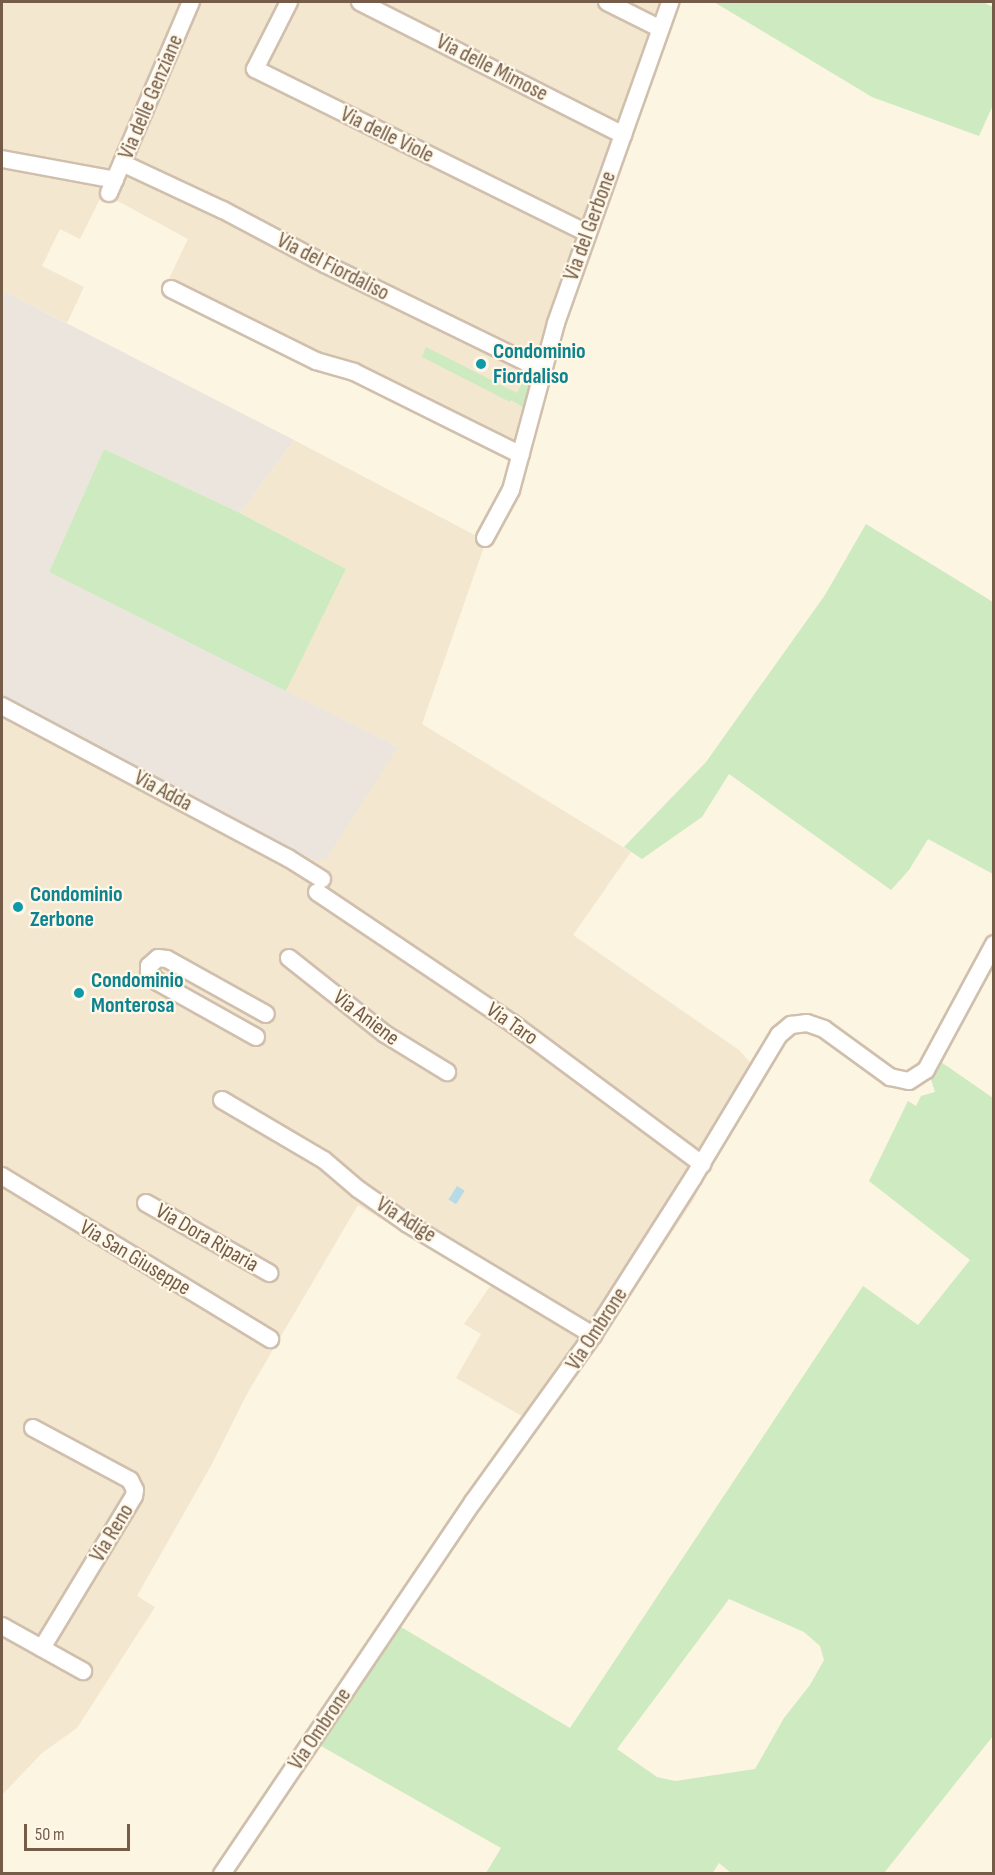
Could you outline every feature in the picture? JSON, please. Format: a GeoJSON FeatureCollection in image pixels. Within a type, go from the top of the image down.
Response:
{"type":"FeatureCollection","features":[{"type":"Feature","properties":{"kind":"street","name":"Via delle Genziane"},"geometry":{"type":"LineString","coordinates":[[2,159],[112,186],[191,2]]}},
{"type":"Feature","properties":{"kind":"street","name":"Via delle Viole"},"geometry":{"type":"LineString","coordinates":[[289,2],[255,69],[587,232]]}},
{"type":"Feature","properties":{"kind":"street","name":"Via delle Mimose"},"geometry":{"type":"LineString","coordinates":[[360,2],[623,135]]}},
{"type":"Feature","properties":{"kind":"street"},"geometry":{"type":"LineString","coordinates":[[607,2],[661,29]]}},
{"type":"Feature","properties":{"kind":"street","name":"Via del Gerbone"},"geometry":{"type":"LineString","coordinates":[[485,538],[511,490],[556,323],[670,2]]}},
{"type":"Feature","properties":{"kind":"street","name":"Via del Fiordaliso"},"geometry":{"type":"LineString","coordinates":[[122,163],[223,210],[325,264],[544,371]]}},
{"type":"Feature","properties":{"kind":"street"},"geometry":{"type":"LineString","coordinates":[[171,289],[316,361],[354,372],[521,455]]}},
{"type":"Feature","properties":{"kind":"street","name":"Via Adda"},"geometry":{"type":"LineString","coordinates":[[2,706],[288,858],[319,886]]}},
{"type":"Feature","properties":{"kind":"street","name":"Via Taro"},"geometry":{"type":"LineString","coordinates":[[319,886],[512,1023],[702,1164]]}},
{"type":"Feature","properties":{"kind":"street","name":"Via Ombrone"},"geometry":{"type":"LineString","coordinates":[[222,1874],[473,1502],[593,1335],[702,1164],[779,1035],[791,1025],[807,1023],[824,1029],[890,1077],[909,1081],[922,1074],[993,944]]}},
{"type":"Feature","properties":{"kind":"street"},"geometry":{"type":"LineString","coordinates":[[256,1036],[158,982],[149,973],[149,966],[158,958],[166,960],[266,1014]]}},
{"type":"Feature","properties":{"kind":"street","name":"Via Aniene"},"geometry":{"type":"LineString","coordinates":[[289,958],[377,1028],[447,1072]]}},
{"type":"Feature","properties":{"kind":"street","name":"Via Adige"},"geometry":{"type":"LineString","coordinates":[[222,1100],[324,1160],[399,1218],[593,1335]]}},
{"type":"Feature","properties":{"kind":"street","name":"Via San Giuseppe"},"geometry":{"type":"LineString","coordinates":[[2,1176],[270,1339]]}},
{"type":"Feature","properties":{"kind":"street","name":"Via Dora Riparia"},"geometry":{"type":"LineString","coordinates":[[146,1203],[269,1273]]}},
{"type":"Feature","properties":{"kind":"street","name":"Via Reno"},"geometry":{"type":"LineString","coordinates":[[33,1428],[130,1480],[135,1490],[134,1496],[42,1648]]}},
{"type":"Feature","properties":{"kind":"street"},"geometry":{"type":"LineString","coordinates":[[2,1626],[83,1671]]}},
{"type":"Feature","properties":{"kind":"shaded area"},"geometry":{"type":"Polygon","coordinates":[[[2,2],[670,2],[517,447],[365,375],[329,374],[163,291],[188,239],[103,193],[80,239],[60,229],[42,266],[84,287],[67,323],[2,290],[2,2]]]}},
{"type":"Feature","properties":{"kind":"shaded area"},"geometry":{"type":"Polygon","coordinates":[[[2,290],[294,440],[240,513],[104,449],[49,572],[398,747],[326,859],[316,861],[273,840],[2,696],[2,290]]]}},
{"type":"Feature","properties":{"kind":"shaded area"},"geometry":{"type":"Polygon","coordinates":[[[294,440],[486,541],[422,724],[631,852],[573,935],[739,1050],[763,1077],[705,1173],[694,1199],[605,1334],[539,1426],[456,1378],[481,1334],[464,1324],[491,1285],[358,1205],[247,1394],[212,1464],[137,1596],[155,1607],[77,1728],[42,1753],[2,1795],[2,696],[316,861],[398,747],[286,691],[346,569],[240,513],[294,440]]]}},
{"type":"Feature","properties":{"kind":"green space"},"geometry":{"type":"Polygon","coordinates":[[[714,2],[983,2],[993,7],[993,105],[979,136],[872,97],[714,2]]]}},
{"type":"Feature","properties":{"kind":"green space"},"geometry":{"type":"Polygon","coordinates":[[[426,347],[517,393],[526,375],[531,378],[523,407],[422,357],[426,347]]]}},
{"type":"Feature","properties":{"kind":"green space"},"geometry":{"type":"Polygon","coordinates":[[[104,449],[240,513],[346,569],[286,691],[49,572],[104,449]]]}},
{"type":"Feature","properties":{"kind":"green space"},"geometry":{"type":"Polygon","coordinates":[[[866,524],[993,602],[993,874],[928,839],[909,870],[891,890],[729,774],[702,817],[642,859],[624,847],[706,762],[825,595],[866,524]]]}},
{"type":"Feature","properties":{"kind":"green space"},"geometry":{"type":"Polygon","coordinates":[[[941,1062],[993,1098],[993,1736],[884,1873],[731,1873],[719,1863],[712,1874],[486,1873],[501,1848],[321,1746],[401,1627],[570,1728],[863,1286],[918,1325],[970,1260],[869,1181],[908,1101],[916,1106],[921,1096],[935,1092],[931,1079],[941,1062]],[[729,1599],[617,1749],[657,1777],[675,1781],[755,1769],[784,1718],[810,1685],[824,1660],[820,1646],[804,1632],[729,1599]]]}},
{"type":"Feature","properties":{"kind":"water"},"geometry":{"type":"Polygon","coordinates":[[[457,1186],[465,1191],[456,1204],[449,1200],[457,1186]]]}},
{"type":"Feature","properties":{"kind":"place","name":"Condominio Fiordaliso"},"geometry":{"type":"Point","coordinates":[481,364]}},
{"type":"Feature","properties":{"kind":"place","name":"Condominio Zerbone"},"geometry":{"type":"Point","coordinates":[18,907]}},
{"type":"Feature","properties":{"kind":"place","name":"Condominio Monterosa"},"geometry":{"type":"Point","coordinates":[79,993]}}]}
